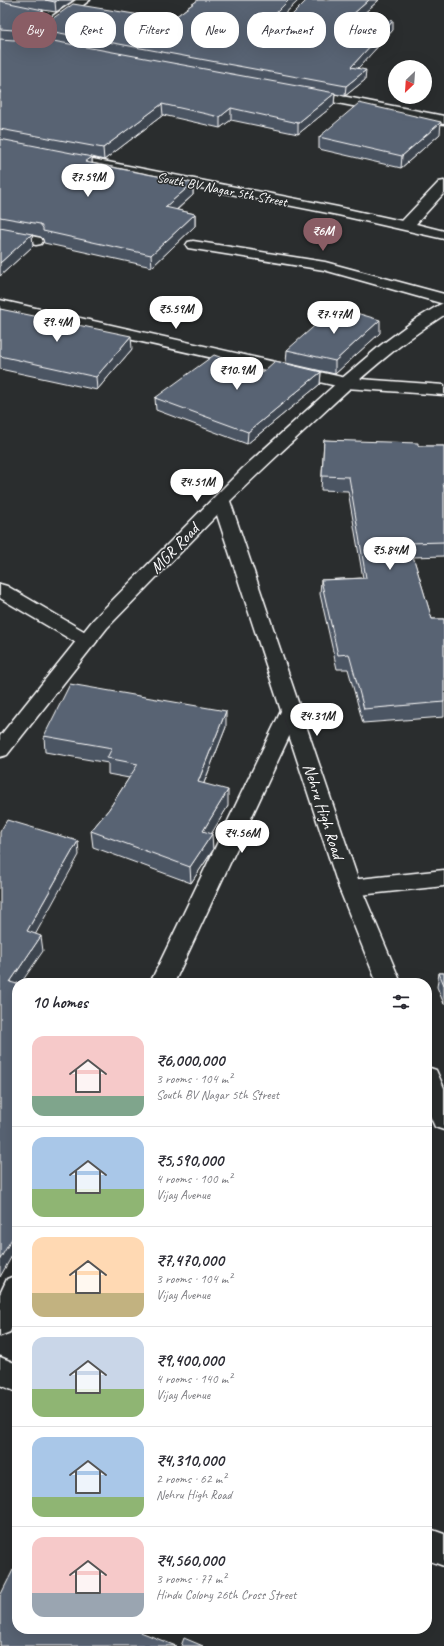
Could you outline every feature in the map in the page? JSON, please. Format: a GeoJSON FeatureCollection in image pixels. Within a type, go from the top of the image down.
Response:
{"type":"FeatureCollection","features":[{"type":"Feature","properties":{"kind":"street"},"geometry":{"type":"LineString","coordinates":[[58,18],[84,0]]}},
{"type":"Feature","properties":{"kind":"street"},"geometry":{"type":"LineString","coordinates":[[0,45],[12,46]]}},
{"type":"Feature","properties":{"kind":"street"},"geometry":{"type":"LineString","coordinates":[[297,92],[444,120]]}},
{"type":"Feature","properties":{"kind":"street","name":"South BV Nagar 5th Street"},"geometry":{"type":"LineString","coordinates":[[46,154],[338,211],[444,235]]}},
{"type":"Feature","properties":{"kind":"street"},"geometry":{"type":"LineString","coordinates":[[406,226],[444,185]]}},
{"type":"Feature","properties":{"kind":"street"},"geometry":{"type":"LineString","coordinates":[[0,234],[36,241]]}},
{"type":"Feature","properties":{"kind":"street"},"geometry":{"type":"LineString","coordinates":[[193,245],[325,266],[444,299]]}},
{"type":"Feature","properties":{"kind":"street"},"geometry":{"type":"LineString","coordinates":[[0,305],[346,383],[444,390]]}},
{"type":"Feature","properties":{"kind":"street","name":"MGR Road"},"geometry":{"type":"LineString","coordinates":[[0,750],[100,624],[254,467],[346,383],[387,348],[444,308]]}},
{"type":"Feature","properties":{"kind":"street","name":"Nehru High Road"},"geometry":{"type":"LineString","coordinates":[[221,500],[350,888],[387,978]]}},
{"type":"Feature","properties":{"kind":"street"},"geometry":{"type":"LineString","coordinates":[[0,590],[87,641]]}},
{"type":"Feature","properties":{"kind":"street"},"geometry":{"type":"LineString","coordinates":[[164,978],[292,711]]}},
{"type":"Feature","properties":{"kind":"street"},"geometry":{"type":"LineString","coordinates":[[350,888],[444,878]]}},
{"type":"Feature","properties":{"kind":"street"},"geometry":{"type":"LineString","coordinates":[[432,1090],[444,1119]]}},
{"type":"Feature","properties":{"kind":"street"},"geometry":{"type":"LineString","coordinates":[[0,1323],[12,1298]]}},
{"type":"Feature","properties":{"kind":"street"},"geometry":{"type":"LineString","coordinates":[[0,1371],[12,1376]]}},
{"type":"Feature","properties":{"kind":"street"},"geometry":{"type":"LineString","coordinates":[[432,1546],[444,1550]]}},
{"type":"Feature","properties":{"kind":"building"},"geometry":{"type":"Polygon","coordinates":[[[45,0],[58,0],[55,2],[45,0]]]}},
{"type":"Feature","properties":{"kind":"building"},"geometry":{"type":"Polygon","coordinates":[[[198,0],[289,0],[277,12],[247,12],[247,48],[326,48],[326,12],[295,12],[307,0],[369,0],[355,12],[334,12],[334,48],[368,48],[351,67],[366,70],[346,86],[141,48],[183,48],[182,12],[198,0]]]}},
{"type":"Feature","properties":{"kind":"building"},"geometry":{"type":"Polygon","coordinates":[[[0,1],[43,10],[40,12],[12,12],[12,30],[0,29],[0,1]]]}},
{"type":"Feature","properties":{"kind":"building"},"geometry":{"type":"Polygon","coordinates":[[[73,4],[124,12],[124,45],[116,43],[116,12],[65,12],[65,34],[57,33],[57,15],[73,4]]]}},
{"type":"Feature","properties":{"kind":"building"},"geometry":{"type":"Polygon","coordinates":[[[0,39],[12,40],[12,48],[57,48],[57,42],[65,43],[65,48],[91,48],[335,93],[298,123],[231,108],[220,117],[162,104],[103,148],[0,129],[0,93],[2,92],[0,92],[0,39]]]}},
{"type":"Feature","properties":{"kind":"building"},"geometry":{"type":"Polygon","coordinates":[[[359,103],[441,122],[402,156],[319,137],[359,103]]]}},
{"type":"Feature","properties":{"kind":"building"},"geometry":{"type":"Polygon","coordinates":[[[0,139],[92,157],[85,162],[193,183],[165,207],[195,214],[151,255],[43,231],[40,224],[0,217],[0,139]]]}},
{"type":"Feature","properties":{"kind":"building"},"geometry":{"type":"Polygon","coordinates":[[[0,228],[32,234],[0,263],[0,228]]]}},
{"type":"Feature","properties":{"kind":"building"},"geometry":{"type":"Polygon","coordinates":[[[336,307],[380,320],[335,361],[287,350],[336,307]]]}},
{"type":"Feature","properties":{"kind":"building"},"geometry":{"type":"Polygon","coordinates":[[[0,309],[131,336],[96,377],[0,356],[0,309]]]}},
{"type":"Feature","properties":{"kind":"building"},"geometry":{"type":"Polygon","coordinates":[[[214,355],[263,372],[275,361],[321,372],[248,432],[155,398],[214,355]]]}},
{"type":"Feature","properties":{"kind":"building"},"geometry":{"type":"Polygon","coordinates":[[[324,440],[418,443],[418,446],[444,446],[444,542],[409,543],[432,619],[444,619],[444,702],[364,709],[349,654],[338,655],[321,580],[366,578],[349,477],[322,476],[324,440]]]}},
{"type":"Feature","properties":{"kind":"building"},"geometry":{"type":"Polygon","coordinates":[[[70,684],[226,711],[198,782],[228,790],[203,831],[212,834],[190,867],[91,831],[109,809],[138,764],[107,758],[112,748],[44,736],[70,684]]]}},
{"type":"Feature","properties":{"kind":"building"},"geometry":{"type":"Polygon","coordinates":[[[7,820],[78,841],[27,931],[41,936],[10,982],[12,983],[12,1239],[0,1259],[0,832],[7,820]]]}},
{"type":"Feature","properties":{"kind":"building"},"geometry":{"type":"Polygon","coordinates":[[[439,973],[444,973],[444,985],[439,973]]]}},
{"type":"Feature","properties":{"kind":"building"},"geometry":{"type":"Polygon","coordinates":[[[12,1572],[12,1634],[146,1634],[176,1646],[0,1646],[0,1596],[12,1572]]]}},
{"type":"Feature","properties":{"kind":"building"},"geometry":{"type":"Polygon","coordinates":[[[184,1638],[203,1646],[181,1646],[184,1638]]]}}]}
